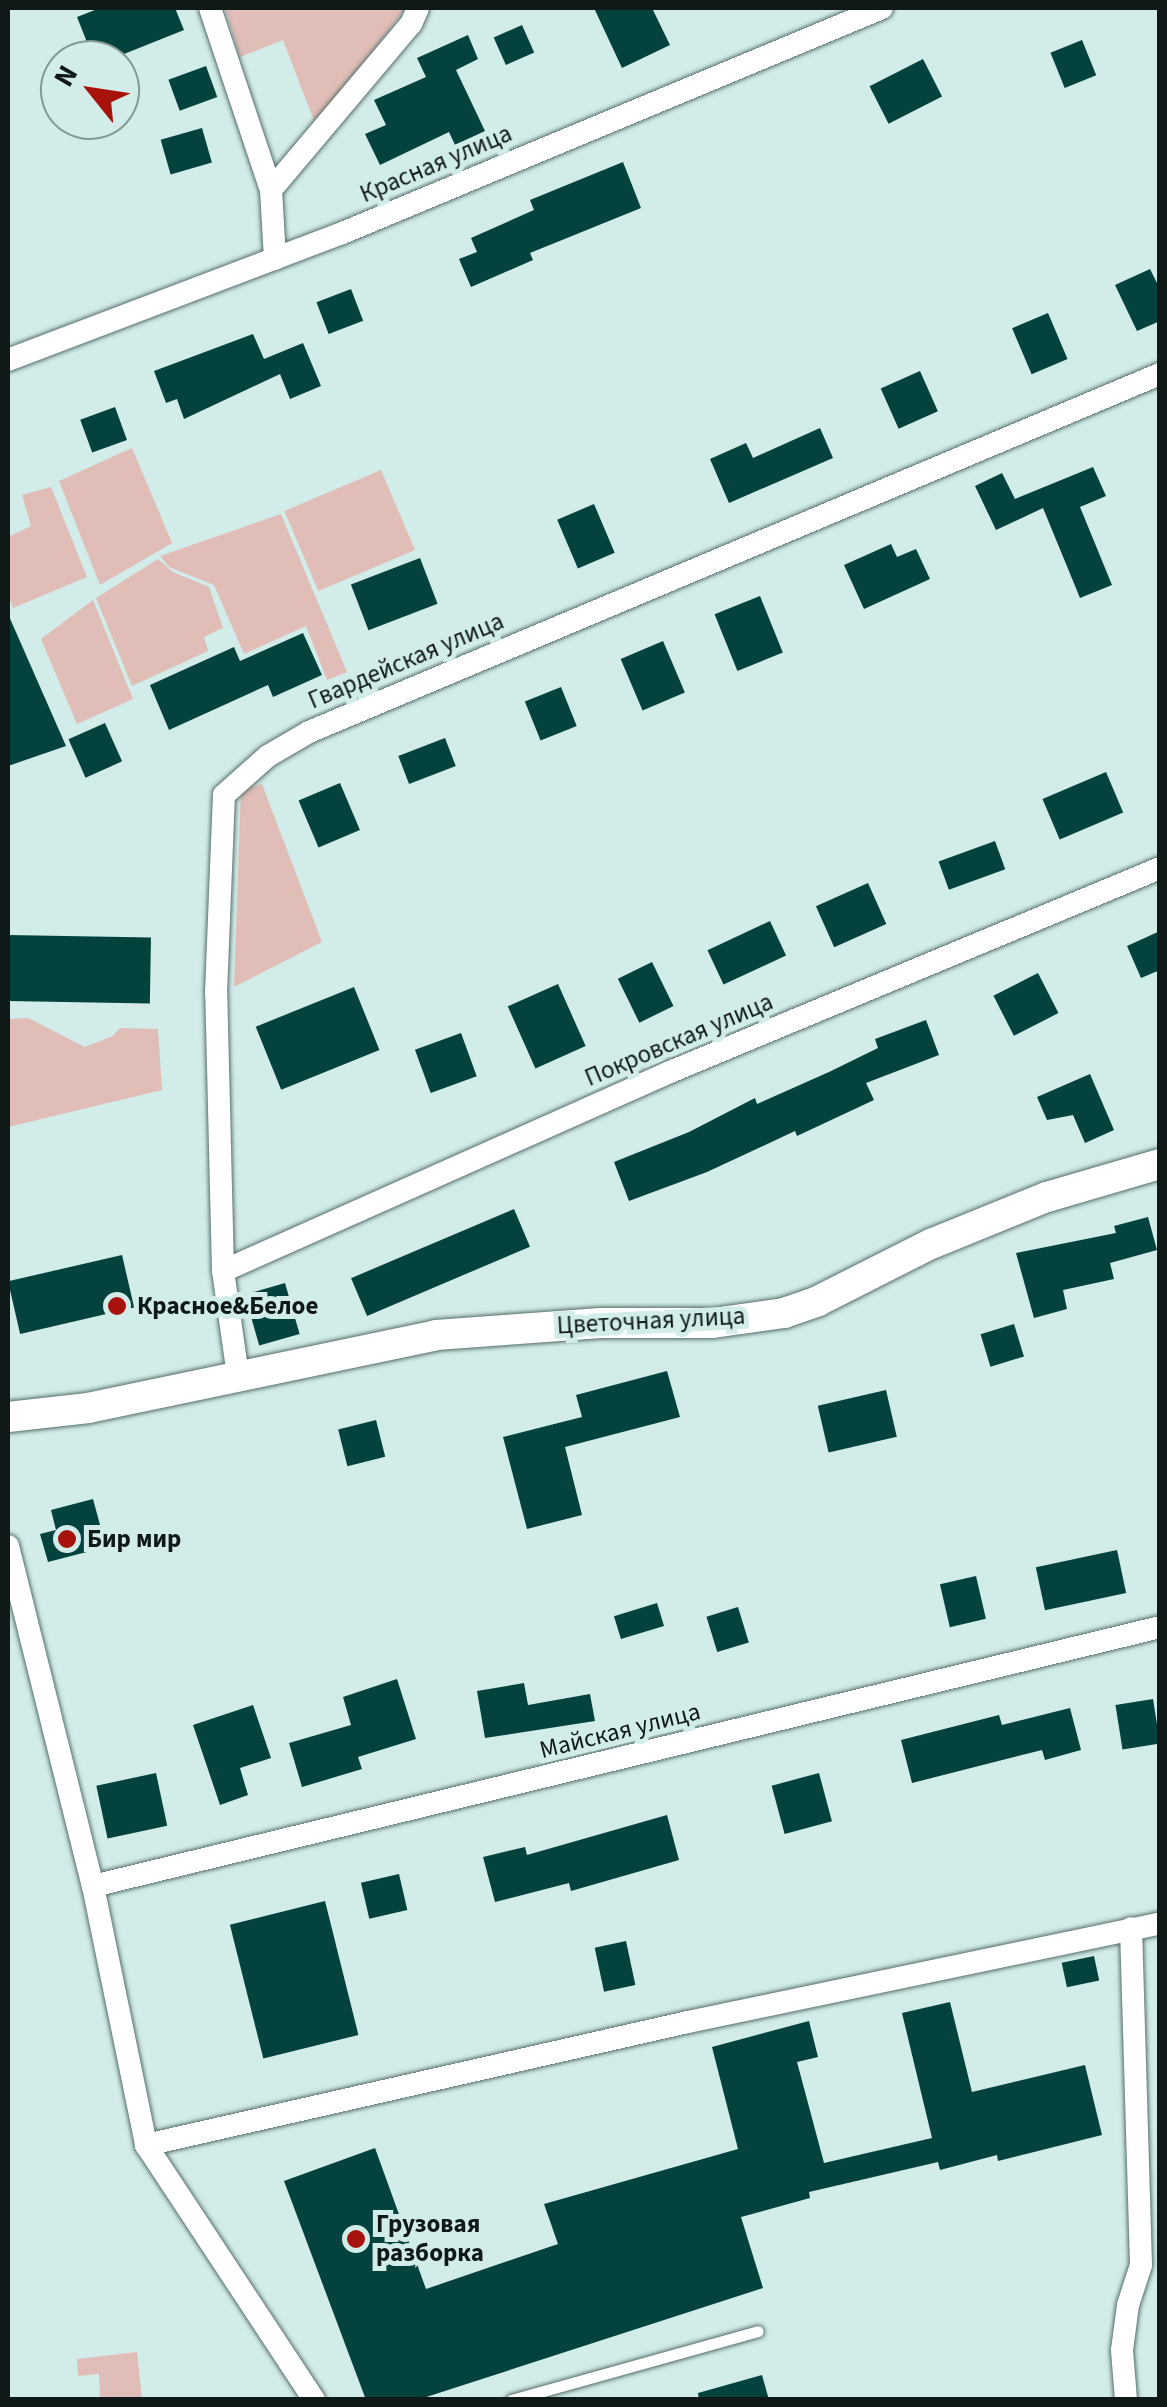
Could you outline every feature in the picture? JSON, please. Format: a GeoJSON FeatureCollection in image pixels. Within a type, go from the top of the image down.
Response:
{"type":"FeatureCollection","features":[{"type":"Feature","properties":{"kind":"street"},"geometry":{"type":"LineString","coordinates":[[210,8],[271,190],[274,259]]}},
{"type":"Feature","properties":{"kind":"street"},"geometry":{"type":"LineString","coordinates":[[271,190],[411,24],[418,8]]}},
{"type":"Feature","properties":{"kind":"street","name":"Красная улица"},"geometry":{"type":"LineString","coordinates":[[8,360],[274,259],[882,8]]}},
{"type":"Feature","properties":{"kind":"street","name":"Гвардейская улица"},"geometry":{"type":"LineString","coordinates":[[238,1376],[224,1272],[216,993],[224,794],[268,756],[309,732],[1160,374]]}},
{"type":"Feature","properties":{"kind":"street","name":"Покровская улица"},"geometry":{"type":"LineString","coordinates":[[224,1272],[670,1072],[1160,868]]}},
{"type":"Feature","properties":{"kind":"street","name":"Цветочная улица"},"geometry":{"type":"LineString","coordinates":[[8,1417],[88,1408],[436,1336],[601,1323],[713,1323],[784,1313],[818,1301],[931,1244],[1047,1197],[1160,1164]]}},
{"type":"Feature","properties":{"kind":"street"},"geometry":{"type":"LineString","coordinates":[[8,1546],[93,1886],[146,2145],[314,2400]]}},
{"type":"Feature","properties":{"kind":"street","name":"Майская улица"},"geometry":{"type":"LineString","coordinates":[[93,1886],[1160,1627]]}},
{"type":"Feature","properties":{"kind":"street"},"geometry":{"type":"LineString","coordinates":[[146,2145],[1160,1923]]}},
{"type":"Feature","properties":{"kind":"street"},"geometry":{"type":"LineString","coordinates":[[1126,2400],[1122,2350],[1128,2305],[1150,2262],[1131,1928]]}},
{"type":"Feature","properties":{"kind":"lane"},"geometry":{"type":"LineString","coordinates":[[511,2400],[758,2331]]}},
{"type":"Feature","properties":{"kind":"shaded area"},"geometry":{"type":"Polygon","coordinates":[[[225,8],[406,8],[316,126],[283,40],[240,57],[225,8]]]}},
{"type":"Feature","properties":{"kind":"shaded area"},"geometry":{"type":"Polygon","coordinates":[[[132,448],[172,543],[100,585],[59,481],[132,448]]]}},
{"type":"Feature","properties":{"kind":"shaded area"},"geometry":{"type":"Polygon","coordinates":[[[381,470],[415,550],[318,591],[284,511],[381,470]]]}},
{"type":"Feature","properties":{"kind":"shaded area"},"geometry":{"type":"Polygon","coordinates":[[[51,487],[87,577],[13,608],[8,595],[8,537],[31,526],[22,495],[51,487]]]}},
{"type":"Feature","properties":{"kind":"shaded area"},"geometry":{"type":"Polygon","coordinates":[[[281,514],[347,672],[327,680],[306,626],[244,654],[214,585],[169,567],[160,556],[281,514]]]}},
{"type":"Feature","properties":{"kind":"shaded area"},"geometry":{"type":"Polygon","coordinates":[[[158,559],[173,572],[209,587],[223,628],[204,637],[208,651],[132,686],[96,598],[158,559]]]}},
{"type":"Feature","properties":{"kind":"shaded area"},"geometry":{"type":"Polygon","coordinates":[[[93,600],[133,699],[77,724],[41,639],[93,600]]]}},
{"type":"Feature","properties":{"kind":"shaded area"},"geometry":{"type":"Polygon","coordinates":[[[262,784],[322,942],[234,987],[241,789],[262,784]]]}},
{"type":"Feature","properties":{"kind":"shaded area"},"geometry":{"type":"Polygon","coordinates":[[[28,1018],[85,1047],[113,1036],[120,1028],[158,1029],[162,1090],[8,1127],[8,1019],[28,1018]]]}},
{"type":"Feature","properties":{"kind":"shaded area"},"geometry":{"type":"Polygon","coordinates":[[[137,2352],[142,2399],[100,2399],[99,2374],[78,2376],[77,2359],[137,2352]]]}},
{"type":"Feature","properties":{"kind":"building"},"geometry":{"type":"Polygon","coordinates":[[[100,8],[175,8],[184,30],[140,48],[140,40],[86,40],[77,17],[100,8]]]}},
{"type":"Feature","properties":{"kind":"building"},"geometry":{"type":"Polygon","coordinates":[[[594,8],[652,8],[670,45],[622,68],[594,8]]]}},
{"type":"Feature","properties":{"kind":"building"},"geometry":{"type":"Polygon","coordinates":[[[522,25],[534,52],[506,65],[494,38],[522,25]]]}},
{"type":"Feature","properties":{"kind":"building"},"geometry":{"type":"Polygon","coordinates":[[[468,35],[478,59],[456,70],[485,131],[455,145],[449,132],[380,165],[365,134],[386,125],[374,100],[426,77],[417,58],[468,35]]]}},
{"type":"Feature","properties":{"kind":"building"},"geometry":{"type":"Polygon","coordinates":[[[1082,40],[1096,75],[1065,88],[1050,53],[1082,40]]]}},
{"type":"Feature","properties":{"kind":"building"},"geometry":{"type":"Polygon","coordinates":[[[923,59],[942,96],[889,124],[870,86],[923,59]]]}},
{"type":"Feature","properties":{"kind":"building"},"geometry":{"type":"Polygon","coordinates":[[[206,66],[217,97],[180,111],[168,80],[206,66]]]}},
{"type":"Feature","properties":{"kind":"building"},"geometry":{"type":"Polygon","coordinates":[[[202,128],[212,163],[171,174],[161,140],[202,128]]]}},
{"type":"Feature","properties":{"kind":"building"},"geometry":{"type":"Polygon","coordinates":[[[623,162],[641,208],[530,253],[533,260],[471,287],[459,259],[477,252],[471,238],[534,210],[530,200],[623,162]]]}},
{"type":"Feature","properties":{"kind":"building"},"geometry":{"type":"Polygon","coordinates":[[[1150,269],[1160,289],[1160,321],[1137,331],[1115,285],[1150,269]]]}},
{"type":"Feature","properties":{"kind":"building"},"geometry":{"type":"Polygon","coordinates":[[[351,289],[363,321],[329,334],[316,302],[351,289]]]}},
{"type":"Feature","properties":{"kind":"building"},"geometry":{"type":"Polygon","coordinates":[[[1048,313],[1068,359],[1032,374],[1012,328],[1048,313]]]}},
{"type":"Feature","properties":{"kind":"building"},"geometry":{"type":"Polygon","coordinates":[[[253,334],[264,359],[303,343],[321,386],[290,399],[280,374],[184,419],[177,399],[166,403],[154,371],[253,334]]]}},
{"type":"Feature","properties":{"kind":"building"},"geometry":{"type":"Polygon","coordinates":[[[920,371],[938,411],[899,429],[881,388],[920,371]]]}},
{"type":"Feature","properties":{"kind":"building"},"geometry":{"type":"Polygon","coordinates":[[[115,407],[127,440],[92,453],[80,420],[115,407]]]}},
{"type":"Feature","properties":{"kind":"building"},"geometry":{"type":"Polygon","coordinates":[[[820,428],[833,458],[729,503],[710,459],[746,443],[753,458],[820,428]]]}},
{"type":"Feature","properties":{"kind":"building"},"geometry":{"type":"Polygon","coordinates":[[[1093,467],[1106,496],[1080,507],[1112,585],[1080,598],[1043,508],[996,530],[975,486],[1002,473],[1015,499],[1093,467]]]}},
{"type":"Feature","properties":{"kind":"building"},"geometry":{"type":"Polygon","coordinates":[[[594,504],[615,553],[578,568],[557,520],[594,504]]]}},
{"type":"Feature","properties":{"kind":"building"},"geometry":{"type":"Polygon","coordinates":[[[891,544],[897,557],[916,549],[930,579],[864,609],[844,565],[891,544]]]}},
{"type":"Feature","properties":{"kind":"building"},"geometry":{"type":"Polygon","coordinates":[[[420,558],[438,604],[368,630],[351,585],[420,558]]]}},
{"type":"Feature","properties":{"kind":"building"},"geometry":{"type":"Polygon","coordinates":[[[760,596],[783,653],[737,671],[715,614],[760,596]]]}},
{"type":"Feature","properties":{"kind":"building"},"geometry":{"type":"Polygon","coordinates":[[[8,614],[66,746],[8,766],[8,614]]]}},
{"type":"Feature","properties":{"kind":"building"},"geometry":{"type":"Polygon","coordinates":[[[303,633],[322,675],[273,697],[268,685],[169,730],[150,685],[234,647],[240,661],[303,633]]]}},
{"type":"Feature","properties":{"kind":"building"},"geometry":{"type":"Polygon","coordinates":[[[663,641],[685,693],[643,711],[621,659],[663,641]]]}},
{"type":"Feature","properties":{"kind":"building"},"geometry":{"type":"Polygon","coordinates":[[[561,687],[577,726],[541,741],[525,702],[561,687]]]}},
{"type":"Feature","properties":{"kind":"building"},"geometry":{"type":"Polygon","coordinates":[[[105,723],[122,761],[86,778],[68,739],[105,723]]]}},
{"type":"Feature","properties":{"kind":"building"},"geometry":{"type":"Polygon","coordinates":[[[445,738],[456,766],[409,784],[398,756],[445,738]]]}},
{"type":"Feature","properties":{"kind":"building"},"geometry":{"type":"Polygon","coordinates":[[[1106,772],[1123,813],[1060,839],[1042,799],[1106,772]]]}},
{"type":"Feature","properties":{"kind":"building"},"geometry":{"type":"Polygon","coordinates":[[[340,783],[360,830],[319,848],[299,801],[340,783]]]}},
{"type":"Feature","properties":{"kind":"building"},"geometry":{"type":"Polygon","coordinates":[[[995,841],[1005,869],[949,890],[939,862],[995,841]]]}},
{"type":"Feature","properties":{"kind":"building"},"geometry":{"type":"Polygon","coordinates":[[[868,883],[886,924],[834,947],[816,906],[868,883]]]}},
{"type":"Feature","properties":{"kind":"building"},"geometry":{"type":"Polygon","coordinates":[[[770,921],[786,955],[724,985],[707,950],[770,921]]]}},
{"type":"Feature","properties":{"kind":"building"},"geometry":{"type":"Polygon","coordinates":[[[1160,931],[1160,970],[1141,978],[1127,946],[1160,931]]]}},
{"type":"Feature","properties":{"kind":"building"},"geometry":{"type":"Polygon","coordinates":[[[8,935],[151,937],[150,1003],[8,1001],[8,935]]]}},
{"type":"Feature","properties":{"kind":"building"},"geometry":{"type":"Polygon","coordinates":[[[652,962],[673,1006],[639,1023],[618,979],[652,962]]]}},
{"type":"Feature","properties":{"kind":"building"},"geometry":{"type":"Polygon","coordinates":[[[1038,973],[1058,1013],[1014,1036],[993,996],[1038,973]]]}},
{"type":"Feature","properties":{"kind":"building"},"geometry":{"type":"Polygon","coordinates":[[[558,984],[586,1046],[535,1068],[508,1006],[558,984]]]}},
{"type":"Feature","properties":{"kind":"building"},"geometry":{"type":"Polygon","coordinates":[[[354,987],[379,1050],[281,1090],[256,1027],[354,987]]]}},
{"type":"Feature","properties":{"kind":"building"},"geometry":{"type":"Polygon","coordinates":[[[926,1020],[939,1055],[866,1083],[874,1100],[797,1136],[795,1131],[707,1172],[629,1201],[614,1162],[689,1132],[755,1098],[757,1104],[829,1072],[878,1048],[875,1039],[926,1020]]]}},
{"type":"Feature","properties":{"kind":"building"},"geometry":{"type":"Polygon","coordinates":[[[461,1033],[477,1076],[431,1093],[415,1050],[461,1033]]]}},
{"type":"Feature","properties":{"kind":"building"},"geometry":{"type":"Polygon","coordinates":[[[1090,1074],[1114,1130],[1085,1143],[1073,1115],[1047,1120],[1037,1097],[1090,1074]]]}},
{"type":"Feature","properties":{"kind":"building"},"geometry":{"type":"Polygon","coordinates":[[[514,1209],[530,1247],[367,1316],[351,1278],[514,1209]]]}},
{"type":"Feature","properties":{"kind":"building"},"geometry":{"type":"Polygon","coordinates":[[[1148,1217],[1157,1250],[1110,1263],[1114,1279],[1063,1290],[1067,1309],[1034,1318],[1016,1253],[1116,1233],[1114,1226],[1148,1217]]]}},
{"type":"Feature","properties":{"kind":"building"},"geometry":{"type":"Polygon","coordinates":[[[122,1255],[134,1308],[20,1334],[8,1281],[122,1255]]]}},
{"type":"Feature","properties":{"kind":"building"},"geometry":{"type":"Polygon","coordinates":[[[285,1283],[300,1334],[259,1346],[245,1295],[285,1283]]]}},
{"type":"Feature","properties":{"kind":"building"},"geometry":{"type":"Polygon","coordinates":[[[1014,1324],[1024,1357],[990,1367],[981,1334],[1014,1324]]]}},
{"type":"Feature","properties":{"kind":"building"},"geometry":{"type":"Polygon","coordinates":[[[667,1371],[680,1417],[565,1447],[582,1515],[527,1529],[503,1437],[582,1417],[576,1395],[667,1371]]]}},
{"type":"Feature","properties":{"kind":"building"},"geometry":{"type":"Polygon","coordinates":[[[886,1390],[897,1437],[829,1453],[818,1406],[886,1390]]]}},
{"type":"Feature","properties":{"kind":"building"},"geometry":{"type":"Polygon","coordinates":[[[376,1420],[385,1457],[347,1466],[338,1429],[376,1420]]]}},
{"type":"Feature","properties":{"kind":"building"},"geometry":{"type":"Polygon","coordinates":[[[93,1499],[106,1547],[48,1562],[40,1534],[56,1530],[51,1510],[93,1499]]]}},
{"type":"Feature","properties":{"kind":"building"},"geometry":{"type":"Polygon","coordinates":[[[1117,1550],[1126,1593],[1045,1610],[1036,1567],[1117,1550]]]}},
{"type":"Feature","properties":{"kind":"building"},"geometry":{"type":"Polygon","coordinates":[[[976,1576],[986,1619],[950,1627],[940,1584],[976,1576]]]}},
{"type":"Feature","properties":{"kind":"building"},"geometry":{"type":"Polygon","coordinates":[[[657,1603],[664,1626],[621,1639],[614,1616],[657,1603]]]}},
{"type":"Feature","properties":{"kind":"building"},"geometry":{"type":"Polygon","coordinates":[[[738,1607],[749,1642],[717,1652],[706,1617],[738,1607]]]}},
{"type":"Feature","properties":{"kind":"building"},"geometry":{"type":"Polygon","coordinates":[[[397,1679],[416,1739],[358,1757],[362,1769],[302,1787],[289,1743],[351,1725],[343,1697],[397,1679]]]}},
{"type":"Feature","properties":{"kind":"building"},"geometry":{"type":"Polygon","coordinates":[[[524,1683],[528,1705],[590,1694],[595,1721],[485,1738],[477,1691],[524,1683]]]}},
{"type":"Feature","properties":{"kind":"building"},"geometry":{"type":"Polygon","coordinates":[[[1153,1699],[1160,1743],[1123,1749],[1115,1705],[1153,1699]]]}},
{"type":"Feature","properties":{"kind":"building"},"geometry":{"type":"Polygon","coordinates":[[[253,1705],[271,1758],[240,1768],[248,1795],[220,1805],[193,1725],[253,1705]]]}},
{"type":"Feature","properties":{"kind":"building"},"geometry":{"type":"Polygon","coordinates":[[[1070,1708],[1081,1750],[1045,1760],[1042,1750],[912,1783],[901,1740],[999,1715],[1002,1725],[1070,1708]]]}},
{"type":"Feature","properties":{"kind":"building"},"geometry":{"type":"Polygon","coordinates":[[[156,1773],[167,1826],[108,1839],[96,1786],[156,1773]]]}},
{"type":"Feature","properties":{"kind":"building"},"geometry":{"type":"Polygon","coordinates":[[[819,1773],[832,1821],[785,1834],[772,1786],[819,1773]]]}},
{"type":"Feature","properties":{"kind":"building"},"geometry":{"type":"Polygon","coordinates":[[[667,1815],[679,1860],[571,1891],[569,1883],[495,1902],[483,1857],[525,1847],[527,1855],[667,1815]]]}},
{"type":"Feature","properties":{"kind":"building"},"geometry":{"type":"Polygon","coordinates":[[[399,1874],[407,1910],[369,1919],[361,1883],[399,1874]]]}},
{"type":"Feature","properties":{"kind":"building"},"geometry":{"type":"Polygon","coordinates":[[[325,1901],[358,2035],[263,2059],[230,1925],[325,1901]]]}},
{"type":"Feature","properties":{"kind":"building"},"geometry":{"type":"Polygon","coordinates":[[[626,1941],[635,1985],[604,1992],[595,1948],[626,1941]]]}},
{"type":"Feature","properties":{"kind":"building"},"geometry":{"type":"Polygon","coordinates":[[[1094,1956],[1099,1980],[1067,1987],[1062,1963],[1094,1956]]]}},
{"type":"Feature","properties":{"kind":"building"},"geometry":{"type":"Polygon","coordinates":[[[950,2002],[972,2092],[1085,2065],[1102,2135],[998,2161],[997,2155],[940,2170],[938,2162],[809,2192],[810,2198],[741,2217],[763,2288],[417,2400],[366,2400],[284,2181],[375,2148],[426,2289],[558,2244],[544,2204],[738,2149],[712,2047],[809,2021],[818,2057],[797,2062],[824,2163],[932,2138],[902,2013],[950,2002]]]}},
{"type":"Feature","properties":{"kind":"building"},"geometry":{"type":"Polygon","coordinates":[[[762,2375],[769,2400],[699,2400],[698,2393],[762,2375]]]}},
{"type":"Feature","properties":{"kind":"place","name":"Красное&Белое"},"geometry":{"type":"Point","coordinates":[117,1306]}},
{"type":"Feature","properties":{"kind":"place","name":"Бир мир"},"geometry":{"type":"Point","coordinates":[67,1539]}},
{"type":"Feature","properties":{"kind":"place","name":"Грузовая разборка"},"geometry":{"type":"Point","coordinates":[356,2239]}}]}
